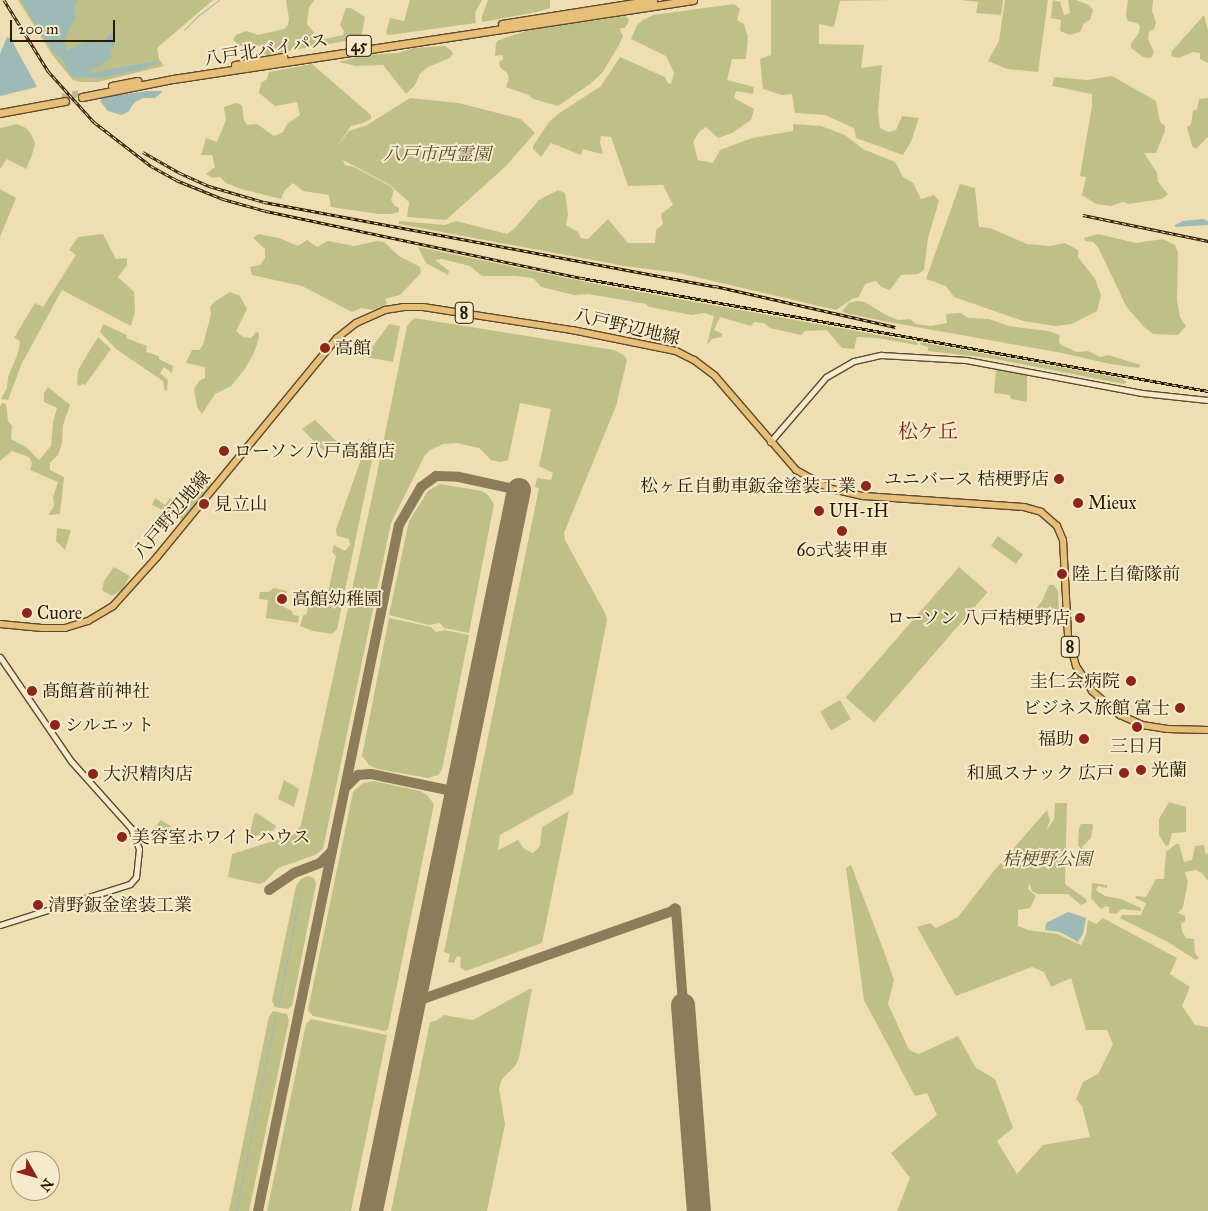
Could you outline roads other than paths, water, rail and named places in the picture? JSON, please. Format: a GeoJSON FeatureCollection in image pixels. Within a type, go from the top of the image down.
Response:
{"type":"FeatureCollection","features":[{"type":"Feature","properties":{"kind":"highway","name":"八戸北バイパス"},"geometry":{"type":"LineString","coordinates":[[640,4],[653,0]]}},
{"type":"Feature","properties":{"kind":"highway","name":"八戸北バイパス"},"geometry":{"type":"LineString","coordinates":[[81,95],[640,4],[693,0]]}},
{"type":"Feature","properties":{"kind":"highway"},"geometry":{"type":"LineString","coordinates":[[0,108],[64,99],[0,112]]}},
{"type":"Feature","properties":{"kind":"main road","name":"八戸野辺地線"},"geometry":{"type":"LineString","coordinates":[[0,624],[65,628],[88,621],[113,606],[157,557],[337,338],[356,323],[385,310],[402,307],[423,307],[572,330],[676,351],[694,360],[715,376],[796,470],[816,483],[838,491],[864,496],[1024,507],[1046,516],[1057,526],[1063,540],[1068,636],[1074,660],[1089,687],[1102,702],[1120,715],[1142,725],[1168,729],[1208,730]]}},
{"type":"Feature","properties":{"kind":"street"},"geometry":{"type":"LineString","coordinates":[[770,442],[826,378],[854,361],[881,355],[966,360],[1142,393],[1208,400]]}},
{"type":"Feature","properties":{"kind":"street"},"geometry":{"type":"LineString","coordinates":[[0,657],[72,760],[131,828],[139,849],[136,877],[130,884],[0,925]]}},
{"type":"Feature","properties":{"kind":"water"},"geometry":{"type":"Polygon","coordinates":[[[21,0],[77,0],[74,8],[76,17],[66,36],[65,45],[67,50],[90,40],[99,43],[104,41],[110,34],[113,34],[115,45],[110,53],[112,57],[99,67],[91,69],[90,72],[92,73],[156,61],[158,63],[143,69],[100,78],[72,77],[62,59],[54,52],[37,28],[21,0]]]}},
{"type":"Feature","properties":{"kind":"water"},"geometry":{"type":"Polygon","coordinates":[[[7,37],[11,39],[37,87],[0,96],[0,54],[7,37]]]}},
{"type":"Feature","properties":{"kind":"water"},"geometry":{"type":"Polygon","coordinates":[[[148,91],[163,91],[155,98],[143,98],[134,103],[129,111],[122,115],[108,111],[100,101],[104,97],[148,91]]]}},
{"type":"Feature","properties":{"kind":"water"},"geometry":{"type":"Polygon","coordinates":[[[1203,219],[1208,221],[1208,225],[1175,227],[1175,225],[1183,221],[1203,219]]]}},
{"type":"Feature","properties":{"kind":"water"},"geometry":{"type":"Polygon","coordinates":[[[1068,912],[1086,918],[1083,934],[1078,942],[1060,932],[1045,930],[1046,923],[1068,912]]]}},
{"type":"Feature","properties":{"kind":"waterway"},"geometry":{"type":"LineString","coordinates":[[184,30],[199,15],[219,0]]}},
{"type":"Feature","properties":{"kind":"waterway"},"geometry":{"type":"LineString","coordinates":[[278,1007],[300,894]]}},
{"type":"Feature","properties":{"kind":"waterway"},"geometry":{"type":"LineString","coordinates":[[236,1211],[276,1013]]}},
{"type":"Feature","properties":{"kind":"tunnel"},"geometry":{"type":"LineString","coordinates":[[62,97],[79,93]]}},
{"type":"Feature","properties":{"kind":"railway"},"geometry":{"type":"LineString","coordinates":[[4,0],[48,71],[94,122],[151,166],[176,180],[223,199],[266,211],[582,278],[1208,391]]}},
{"type":"Feature","properties":{"kind":"railway"},"geometry":{"type":"LineString","coordinates":[[143,152],[180,173],[209,186],[264,202],[715,286],[895,327]]}},
{"type":"Feature","properties":{"kind":"railway"},"geometry":{"type":"LineString","coordinates":[[1083,215],[1208,241]]}},
{"type":"Feature","properties":{"kind":"place","name":"高館"},"geometry":{"type":"Point","coordinates":[325,348]}},
{"type":"Feature","properties":{"kind":"place","name":"ローソン八戸高舘店"},"geometry":{"type":"Point","coordinates":[224,451]}},
{"type":"Feature","properties":{"kind":"place","name":"ユニバース 桔梗野店"},"geometry":{"type":"Point","coordinates":[1059,479]}},
{"type":"Feature","properties":{"kind":"place","name":"松ヶ丘自動車鈑金塗装工業"},"geometry":{"type":"Point","coordinates":[866,486]}},
{"type":"Feature","properties":{"kind":"place","name":"Mieux"},"geometry":{"type":"Point","coordinates":[1078,503]}},
{"type":"Feature","properties":{"kind":"place","name":"見立山"},"geometry":{"type":"Point","coordinates":[204,504]}},
{"type":"Feature","properties":{"kind":"place","name":"UH-1H"},"geometry":{"type":"Point","coordinates":[819,511]}},
{"type":"Feature","properties":{"kind":"place","name":"60式装甲車"},"geometry":{"type":"Point","coordinates":[842,531]}},
{"type":"Feature","properties":{"kind":"place","name":"陸上自衛隊前"},"geometry":{"type":"Point","coordinates":[1062,574]}},
{"type":"Feature","properties":{"kind":"place","name":"高館幼稚園"},"geometry":{"type":"Point","coordinates":[282,599]}},
{"type":"Feature","properties":{"kind":"place","name":"Cuore"},"geometry":{"type":"Point","coordinates":[27,613]}},
{"type":"Feature","properties":{"kind":"place","name":"ローソン 八戸桔梗野店"},"geometry":{"type":"Point","coordinates":[1080,618]}},
{"type":"Feature","properties":{"kind":"place","name":"圭仁会病院"},"geometry":{"type":"Point","coordinates":[1131,681]}},
{"type":"Feature","properties":{"kind":"place","name":"髙館蒼前神社"},"geometry":{"type":"Point","coordinates":[32,691]}},
{"type":"Feature","properties":{"kind":"place","name":"ビジネス旅館 富士"},"geometry":{"type":"Point","coordinates":[1180,708]}},
{"type":"Feature","properties":{"kind":"place","name":"シルエット"},"geometry":{"type":"Point","coordinates":[55,725]}},
{"type":"Feature","properties":{"kind":"place","name":"三日月"},"geometry":{"type":"Point","coordinates":[1137,727]}},
{"type":"Feature","properties":{"kind":"place","name":"福助"},"geometry":{"type":"Point","coordinates":[1084,739]}},
{"type":"Feature","properties":{"kind":"place","name":"光蘭"},"geometry":{"type":"Point","coordinates":[1141,770]}},
{"type":"Feature","properties":{"kind":"place","name":"和風スナック 広戸"},"geometry":{"type":"Point","coordinates":[1124,773]}},
{"type":"Feature","properties":{"kind":"place","name":"大沢精肉店"},"geometry":{"type":"Point","coordinates":[93,774]}},
{"type":"Feature","properties":{"kind":"place","name":"美容室ホワイトハウス"},"geometry":{"type":"Point","coordinates":[122,837]}},
{"type":"Feature","properties":{"kind":"place","name":"清野鈑金塗装工業"},"geometry":{"type":"Point","coordinates":[38,905]}},
{"type":"Feature","properties":{"kind":"district","name":"松ケ丘"},"geometry":{"type":"Point","coordinates":[928,431]}},
{"type":"Feature","properties":{"kind":"park label","name":"八戸市西霊園"},"geometry":{"type":"Point","coordinates":[437,154]}},
{"type":"Feature","properties":{"kind":"park label","name":"桔梗野公園"},"geometry":{"type":"Point","coordinates":[1047,859]}}]}
